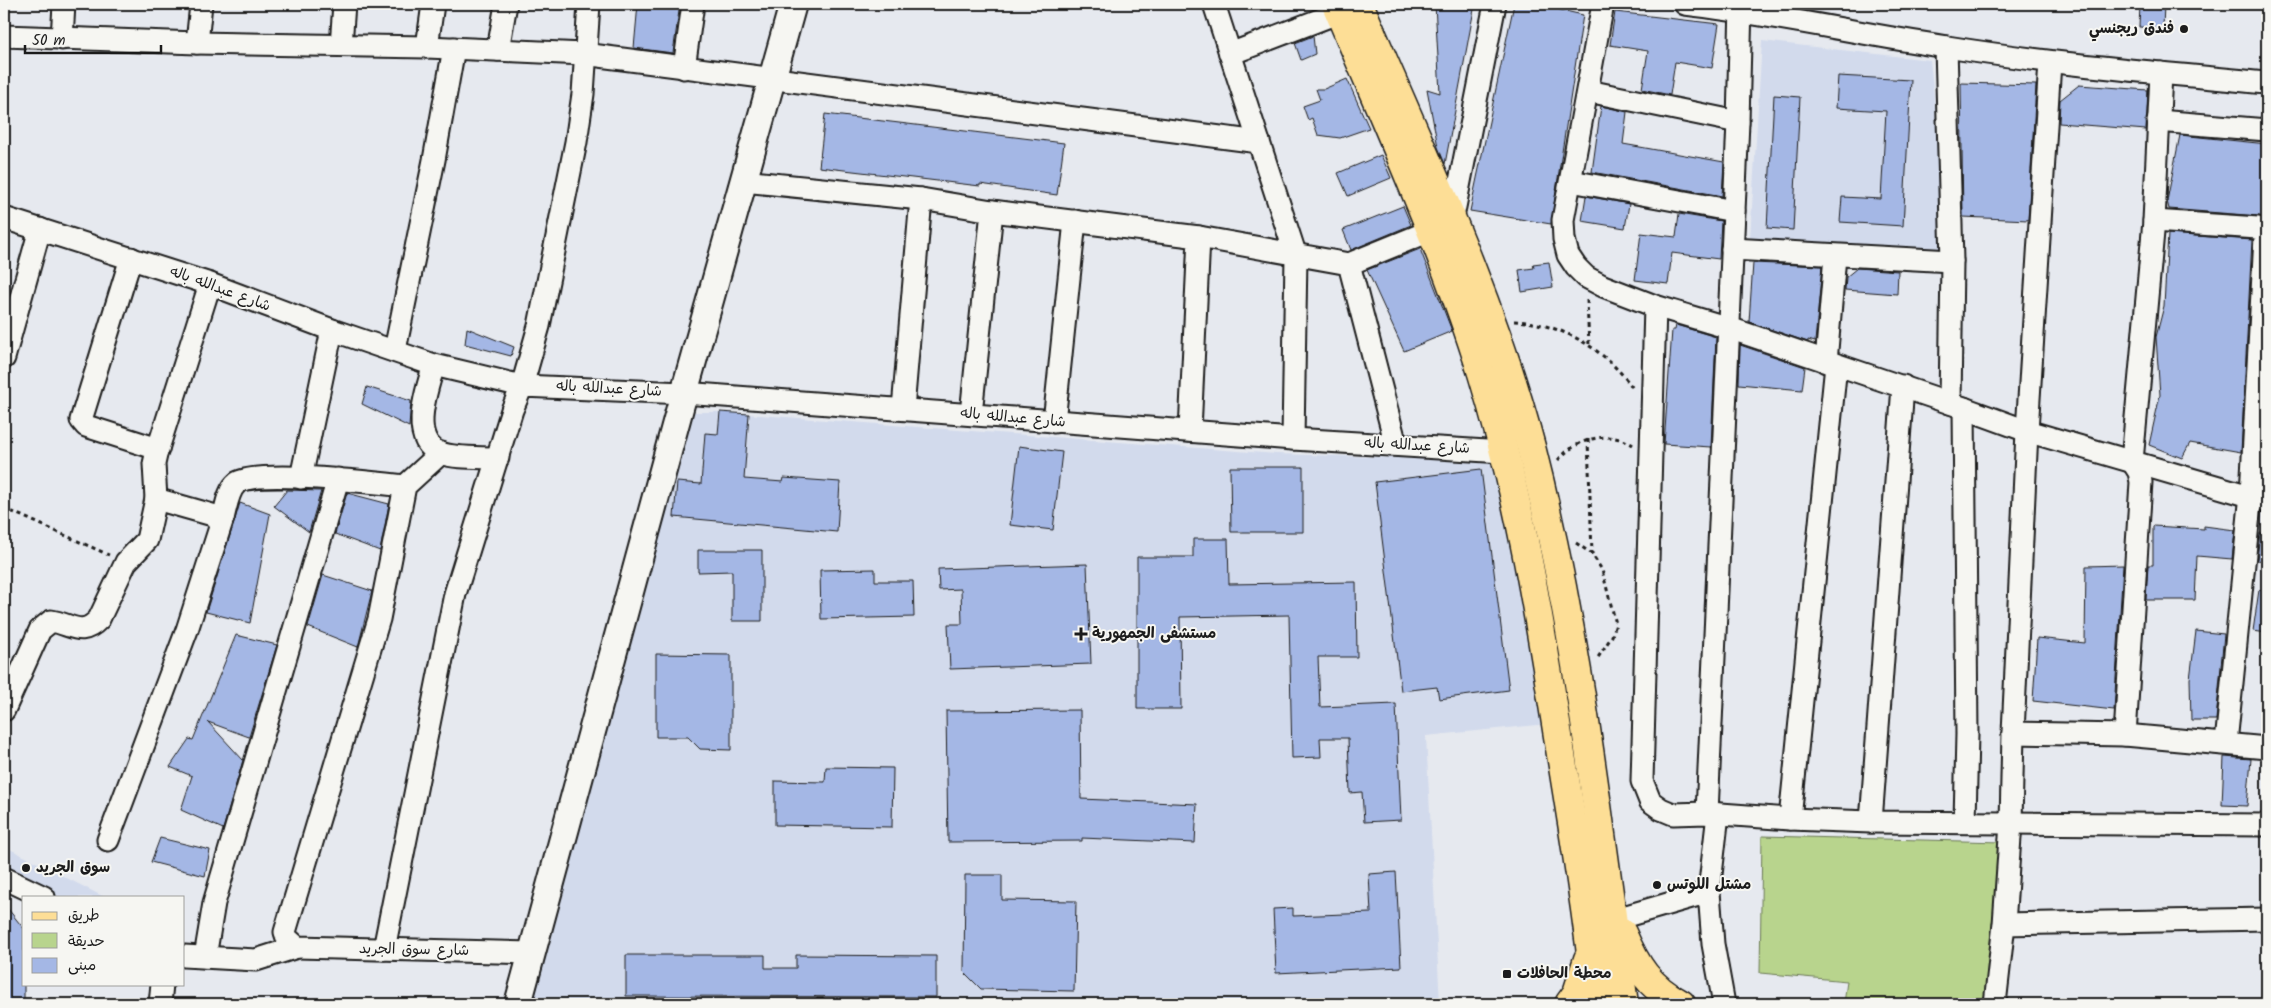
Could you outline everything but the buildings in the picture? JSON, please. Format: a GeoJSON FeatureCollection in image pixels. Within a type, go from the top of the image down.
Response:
{"type":"FeatureCollection","features":[{"type":"Feature","properties":{"kind":"main road"},"geometry":{"type":"LineString","coordinates":[[1345,7],[1441,226],[1490,322],[1517,401],[1554,546],[1579,684],[1613,912],[1624,1004]]}},
{"type":"Feature","properties":{"kind":"main road"},"geometry":{"type":"LineString","coordinates":[[1441,226],[1503,452],[1526,548],[1589,930],[1597,1004]]}},
{"type":"Feature","properties":{"kind":"main road"},"geometry":{"type":"LineString","coordinates":[[1613,912],[1630,952],[1643,975],[1663,994],[1681,1004]]}},
{"type":"Feature","properties":{"kind":"main road"},"geometry":{"type":"LineString","coordinates":[[1569,1004],[1577,993],[1588,963],[1589,930]]}},
{"type":"Feature","properties":{"kind":"street"},"geometry":{"type":"LineString","coordinates":[[62,39],[64,4]]}},
{"type":"Feature","properties":{"kind":"street"},"geometry":{"type":"LineString","coordinates":[[197,43],[201,4]]}},
{"type":"Feature","properties":{"kind":"street"},"geometry":{"type":"LineString","coordinates":[[341,45],[344,4]]}},
{"type":"Feature","properties":{"kind":"street"},"geometry":{"type":"LineString","coordinates":[[427,47],[433,4]]}},
{"type":"Feature","properties":{"kind":"street"},"geometry":{"type":"LineString","coordinates":[[498,50],[506,4]]}},
{"type":"Feature","properties":{"kind":"street"},"geometry":{"type":"LineString","coordinates":[[384,949],[455,594],[512,410],[522,386],[539,326],[576,142],[583,94],[584,54],[589,4]]}},
{"type":"Feature","properties":{"kind":"street"},"geometry":{"type":"LineString","coordinates":[[684,68],[693,4]]}},
{"type":"Feature","properties":{"kind":"street"},"geometry":{"type":"LineString","coordinates":[[518,1004],[684,393],[771,79],[794,4]]}},
{"type":"Feature","properties":{"kind":"street"},"geometry":{"type":"LineString","coordinates":[[1214,4],[1296,256],[1292,439]]}},
{"type":"Feature","properties":{"kind":"street"},"geometry":{"type":"LineString","coordinates":[[743,181],[921,200],[992,211],[1199,237],[1296,256],[1349,264],[1441,226],[1495,4]]}},
{"type":"Feature","properties":{"kind":"street"},"geometry":{"type":"LineString","coordinates":[[1602,4],[1588,91],[1563,220],[1564,240],[1572,261],[1586,277],[1655,306],[1730,328],[1831,364],[1902,386],[2027,432],[2132,460],[2259,498]]}},
{"type":"Feature","properties":{"kind":"street"},"geometry":{"type":"LineString","coordinates":[[1685,4],[1741,7],[1946,47],[2050,62],[2267,84]]}},
{"type":"Feature","properties":{"kind":"street"},"geometry":{"type":"LineString","coordinates":[[1230,54],[1345,7]]}},
{"type":"Feature","properties":{"kind":"street"},"geometry":{"type":"LineString","coordinates":[[1724,1004],[1712,944],[1709,892],[1741,7]]}},
{"type":"Feature","properties":{"kind":"street"},"geometry":{"type":"LineString","coordinates":[[4,36],[197,43],[427,47],[584,54],[1259,142]]}},
{"type":"Feature","properties":{"kind":"street"},"geometry":{"type":"LineString","coordinates":[[1946,47],[1967,734],[1964,822]]}},
{"type":"Feature","properties":{"kind":"street"},"geometry":{"type":"LineString","coordinates":[[395,350],[434,160],[454,48]]}},
{"type":"Feature","properties":{"kind":"street"},"geometry":{"type":"LineString","coordinates":[[1995,1004],[2004,924],[2011,823],[2013,732],[2027,432],[2050,62]]}},
{"type":"Feature","properties":{"kind":"street"},"geometry":{"type":"LineString","coordinates":[[2125,735],[2141,482],[2139,472],[2132,460],[2154,221],[2160,73]]}},
{"type":"Feature","properties":{"kind":"street"},"geometry":{"type":"LineString","coordinates":[[1588,91],[1738,122]]}},
{"type":"Feature","properties":{"kind":"street"},"geometry":{"type":"LineString","coordinates":[[2158,120],[2267,130]]}},
{"type":"Feature","properties":{"kind":"street"},"geometry":{"type":"LineString","coordinates":[[1571,181],[1734,211]]}},
{"type":"Feature","properties":{"kind":"street"},"geometry":{"type":"LineString","coordinates":[[902,409],[921,200]]}},
{"type":"Feature","properties":{"kind":"street"},"geometry":{"type":"LineString","coordinates":[[970,414],[992,211]]}},
{"type":"Feature","properties":{"kind":"street","name":"شارع عبدالله باله"},"geometry":{"type":"LineString","coordinates":[[4,218],[210,284],[332,330],[395,350],[434,365],[522,386],[684,393],[1054,422],[1503,452]]}},
{"type":"Feature","properties":{"kind":"street"},"geometry":{"type":"LineString","coordinates":[[1054,422],[1075,221]]}},
{"type":"Feature","properties":{"kind":"street"},"geometry":{"type":"LineString","coordinates":[[2154,221],[2258,228],[2263,231],[2265,237],[2259,498],[2226,743]]}},
{"type":"Feature","properties":{"kind":"street"},"geometry":{"type":"LineString","coordinates":[[4,358],[40,229]]}},
{"type":"Feature","properties":{"kind":"street"},"geometry":{"type":"LineString","coordinates":[[1190,431],[1199,237]]}},
{"type":"Feature","properties":{"kind":"street"},"geometry":{"type":"LineString","coordinates":[[1732,250],[1952,261]]}},
{"type":"Feature","properties":{"kind":"street"},"geometry":{"type":"LineString","coordinates":[[1790,819],[1831,364],[1835,256]]}},
{"type":"Feature","properties":{"kind":"street"},"geometry":{"type":"LineString","coordinates":[[131,258],[80,420],[86,426],[158,449]]}},
{"type":"Feature","properties":{"kind":"street"},"geometry":{"type":"LineString","coordinates":[[1349,264],[1396,445]]}},
{"type":"Feature","properties":{"kind":"street"},"geometry":{"type":"LineString","coordinates":[[4,710],[40,630],[51,620],[79,630],[92,626],[99,619],[126,562],[147,540],[152,525],[156,499],[154,464],[210,284]]}},
{"type":"Feature","properties":{"kind":"street"},"geometry":{"type":"LineString","coordinates":[[1655,306],[1642,781],[1650,801],[1661,810],[1673,814],[1712,813],[1790,819],[1871,822],[2267,825]]}},
{"type":"Feature","properties":{"kind":"street"},"geometry":{"type":"LineString","coordinates":[[301,478],[332,330]]}},
{"type":"Feature","properties":{"kind":"street"},"geometry":{"type":"LineString","coordinates":[[434,365],[422,418],[426,441],[432,448],[441,453],[498,458]]}},
{"type":"Feature","properties":{"kind":"street"},"geometry":{"type":"LineString","coordinates":[[1871,822],[1902,386]]}},
{"type":"Feature","properties":{"kind":"street"},"geometry":{"type":"LineString","coordinates":[[291,940],[380,619],[406,486],[441,453]]}},
{"type":"Feature","properties":{"kind":"street"},"geometry":{"type":"LineString","coordinates":[[108,840],[186,630],[232,488],[243,480],[262,478],[338,479],[406,486]]}},
{"type":"Feature","properties":{"kind":"street"},"geometry":{"type":"LineString","coordinates":[[205,957],[214,903],[338,479]]}},
{"type":"Feature","properties":{"kind":"street"},"geometry":{"type":"LineString","coordinates":[[156,499],[223,518]]}},
{"type":"Feature","properties":{"kind":"street"},"geometry":{"type":"LineString","coordinates":[[2013,732],[2125,735],[2267,748]]}},
{"type":"Feature","properties":{"kind":"street"},"geometry":{"type":"LineString","coordinates":[[4,878],[42,896]]}},
{"type":"Feature","properties":{"kind":"street"},"geometry":{"type":"LineString","coordinates":[[1613,912],[1709,892]]}},
{"type":"Feature","properties":{"kind":"street"},"geometry":{"type":"LineString","coordinates":[[2004,924],[2267,919]]}},
{"type":"Feature","properties":{"kind":"street","name":"شارع سوق الجريد"},"geometry":{"type":"LineString","coordinates":[[185,956],[256,960],[291,940],[384,949],[531,953]]}},
{"type":"Feature","properties":{"kind":"street"},"geometry":{"type":"LineString","coordinates":[[160,1004],[162,986]]}},
{"type":"Feature","properties":{"kind":"path"},"geometry":{"type":"LineString","coordinates":[[1586,277],[1589,346]]}},
{"type":"Feature","properties":{"kind":"path"},"geometry":{"type":"LineString","coordinates":[[1490,322],[1538,323],[1562,330],[1606,358],[1625,377],[1638,396]]}},
{"type":"Feature","properties":{"kind":"path"},"geometry":{"type":"LineString","coordinates":[[1539,484],[1559,458],[1588,440],[1605,437],[1623,439],[1635,447],[1651,463]]}},
{"type":"Feature","properties":{"kind":"path"},"geometry":{"type":"LineString","coordinates":[[1579,684],[1607,645],[1616,624],[1602,570],[1592,554],[1588,440]]}},
{"type":"Feature","properties":{"kind":"path"},"geometry":{"type":"LineString","coordinates":[[4,508],[126,562]]}},
{"type":"Feature","properties":{"kind":"shaded area"},"geometry":{"type":"Polygon","coordinates":[[[1762,41],[1930,60],[1950,250],[1750,239],[1762,41]]]}},
{"type":"Feature","properties":{"kind":"shaded area","name":"مستشفى الجمهورية"},"geometry":{"type":"Polygon","coordinates":[[[691,412],[720,412],[1277,454],[1495,461],[1547,724],[1426,736],[1440,1004],[530,1004],[691,412]]]}},
{"type":"Feature","properties":{"kind":"shaded area","name":"سوق الجريد"},"geometry":{"type":"Polygon","coordinates":[[[4,846],[102,896],[22,896],[22,898],[4,891],[4,846]]]}},
{"type":"Feature","properties":{"kind":"green space"},"geometry":{"type":"Polygon","coordinates":[[[1762,836],[2002,842],[1989,1004],[1844,1004],[1847,981],[1760,973],[1762,836]]]}},
{"type":"Feature","properties":{"kind":"place","name":"فندق ريجنسي"},"geometry":{"type":"Point","coordinates":[2184,29]}},
{"type":"Feature","properties":{"kind":"place","name":"مستشفى الجمهورية"},"geometry":{"type":"Point","coordinates":[1081,634]}},
{"type":"Feature","properties":{"kind":"place","name":"سوق الجريد"},"geometry":{"type":"Point","coordinates":[26,868]}},
{"type":"Feature","properties":{"kind":"place","name":"مشتل اللوتس"},"geometry":{"type":"Point","coordinates":[1657,885]}},
{"type":"Feature","properties":{"kind":"place","name":"محطة الحافلات"},"geometry":{"type":"Point","coordinates":[1507,974]}}]}
